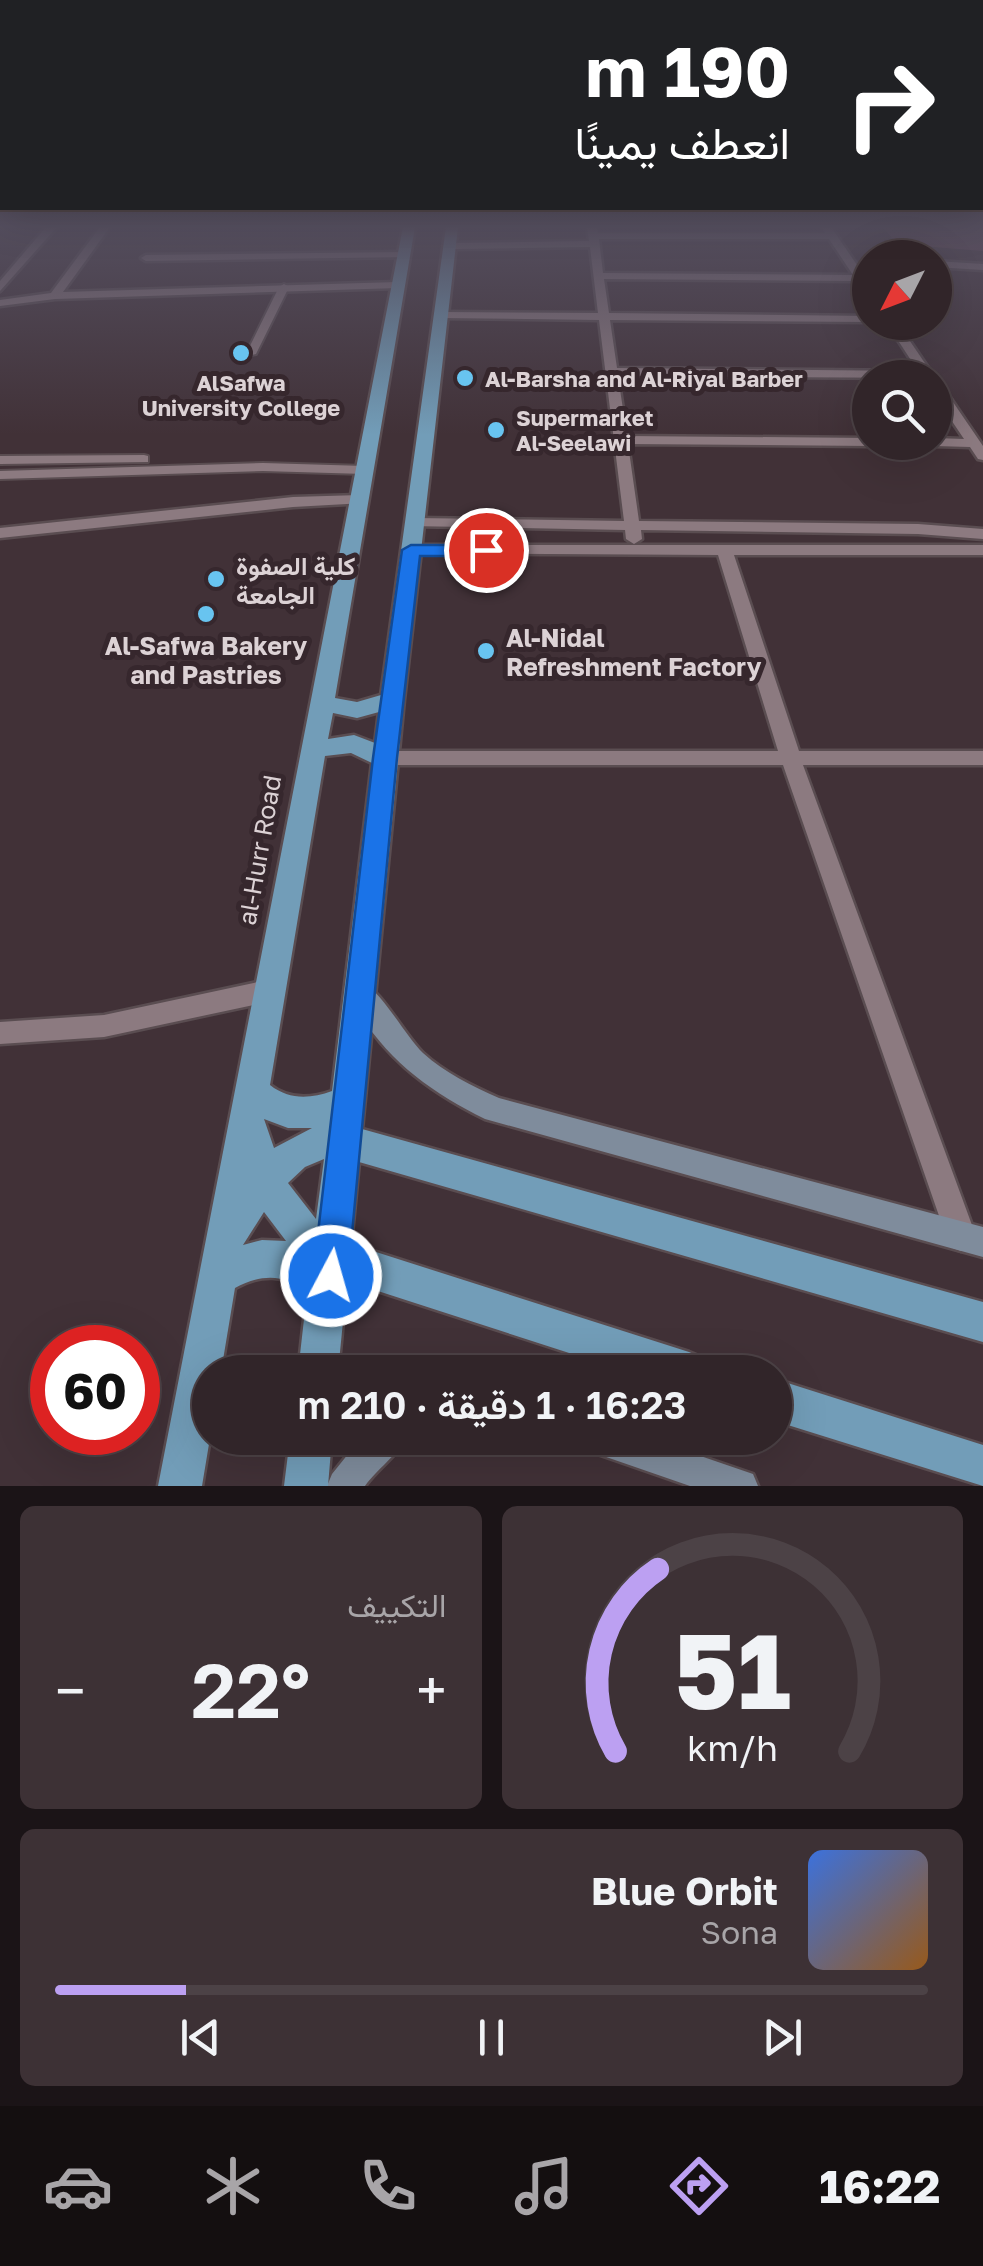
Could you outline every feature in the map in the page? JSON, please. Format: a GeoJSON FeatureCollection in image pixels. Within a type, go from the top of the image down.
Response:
{"type":"FeatureCollection","features":[{"type":"Feature","properties":{"kind":"main road","name":"al-Hurr Road"},"geometry":{"type":"LineString","coordinates":[[180,1486],[396,296]]}},
{"type":"Feature","properties":{"kind":"main road"},"geometry":{"type":"LineString","coordinates":[[320,1355],[385,758],[444,296]]}},
{"type":"Feature","properties":{"kind":"main road"},"geometry":{"type":"LineString","coordinates":[[324,702],[358,710],[392,700]]}},
{"type":"Feature","properties":{"kind":"main road"},"geometry":{"type":"LineString","coordinates":[[316,749],[354,744],[385,758]]}},
{"type":"Feature","properties":{"kind":"main road"},"geometry":{"type":"LineString","coordinates":[[330,1272],[268,1182],[251,1107],[266,1104],[298,1114],[316,1113],[350,1099]]}},
{"type":"Feature","properties":{"kind":"main road"},"geometry":{"type":"LineString","coordinates":[[228,1230],[304,1145],[323,1139],[345,1141],[983,1322]]}},
{"type":"Feature","properties":{"kind":"main road"},"geometry":{"type":"LineString","coordinates":[[219,1276],[248,1260],[278,1256],[629,1355]]}},
{"type":"Feature","properties":{"kind":"main road"},"geometry":{"type":"LineString","coordinates":[[792,1406],[983,1468]]}},
{"type":"Feature","properties":{"kind":"main road"},"geometry":{"type":"LineString","coordinates":[[306,1486],[309,1455]]}},
{"type":"Feature","properties":{"kind":"street"},"geometry":{"type":"LineString","coordinates":[[0,303],[52,296]]}},
{"type":"Feature","properties":{"kind":"street"},"geometry":{"type":"LineString","coordinates":[[601,296],[636,552]]}},
{"type":"Feature","properties":{"kind":"street"},"geometry":{"type":"LineString","coordinates":[[442,315],[852,319]]}},
{"type":"Feature","properties":{"kind":"street"},"geometry":{"type":"LineString","coordinates":[[612,372],[852,377]]}},
{"type":"Feature","properties":{"kind":"street"},"geometry":{"type":"LineString","coordinates":[[952,410],[979,449]]}},
{"type":"Feature","properties":{"kind":"street"},"geometry":{"type":"LineString","coordinates":[[620,440],[852,442]]}},
{"type":"Feature","properties":{"kind":"street"},"geometry":{"type":"LineString","coordinates":[[952,445],[979,449]]}},
{"type":"Feature","properties":{"kind":"street"},"geometry":{"type":"LineString","coordinates":[[0,533],[293,502],[360,500]]}},
{"type":"Feature","properties":{"kind":"street"},"geometry":{"type":"LineString","coordinates":[[413,537],[632,527],[983,534]]}},
{"type":"Feature","properties":{"kind":"street"},"geometry":{"type":"LineString","coordinates":[[413,537],[636,552],[983,550]]}},
{"type":"Feature","properties":{"kind":"street"},"geometry":{"type":"LineString","coordinates":[[725,552],[790,759],[972,1239]]}},
{"type":"Feature","properties":{"kind":"street"},"geometry":{"type":"LineString","coordinates":[[385,758],[983,758]]}},
{"type":"Feature","properties":{"kind":"street"},"geometry":{"type":"LineString","coordinates":[[0,1033],[104,1026],[272,990]]}},
{"type":"Feature","properties":{"kind":"street"},"geometry":{"type":"LineString","coordinates":[[360,992],[402,1053],[440,1085],[495,1110],[972,1239]]}},
{"type":"Feature","properties":{"kind":"street"},"geometry":{"type":"LineString","coordinates":[[344,1486],[367,1455]]}},
{"type":"Feature","properties":{"kind":"street"},"geometry":{"type":"LineString","coordinates":[[648,1455],[740,1486]]}},
{"type":"Feature","properties":{"kind":"lane"},"geometry":{"type":"LineString","coordinates":[[251,354],[279,296]]}},
{"type":"Feature","properties":{"kind":"lane"},"geometry":{"type":"LineString","coordinates":[[0,460],[240,458],[263,467]]}},
{"type":"Feature","properties":{"kind":"lane"},"geometry":{"type":"LineString","coordinates":[[0,475],[263,467],[366,470]]}},
{"type":"Feature","properties":{"kind":"place","name":"AlSafwa University College"},"geometry":{"type":"Point","coordinates":[241,353]}},
{"type":"Feature","properties":{"kind":"place","name":"Al-Barsha and Al-Riyal Barber"},"geometry":{"type":"Point","coordinates":[465,378]}},
{"type":"Feature","properties":{"kind":"place","name":"Supermarket Al-Seelawi"},"geometry":{"type":"Point","coordinates":[496,430]}},
{"type":"Feature","properties":{"kind":"place","name":"كلية الصفوة الجامعة"},"geometry":{"type":"Point","coordinates":[216,579]}},
{"type":"Feature","properties":{"kind":"place","name":"Al-Safwa Bakery and Pastries"},"geometry":{"type":"Point","coordinates":[206,614]}},
{"type":"Feature","properties":{"kind":"place","name":"Al-Nidal Refreshment Factory"},"geometry":{"type":"Point","coordinates":[486,651]}},
{"type":"Feature","properties":{"kind":"route"},"geometry":{"type":"LineString","coordinates":[[331,1276],[385,758],[411,550],[486,550]]}}]}
